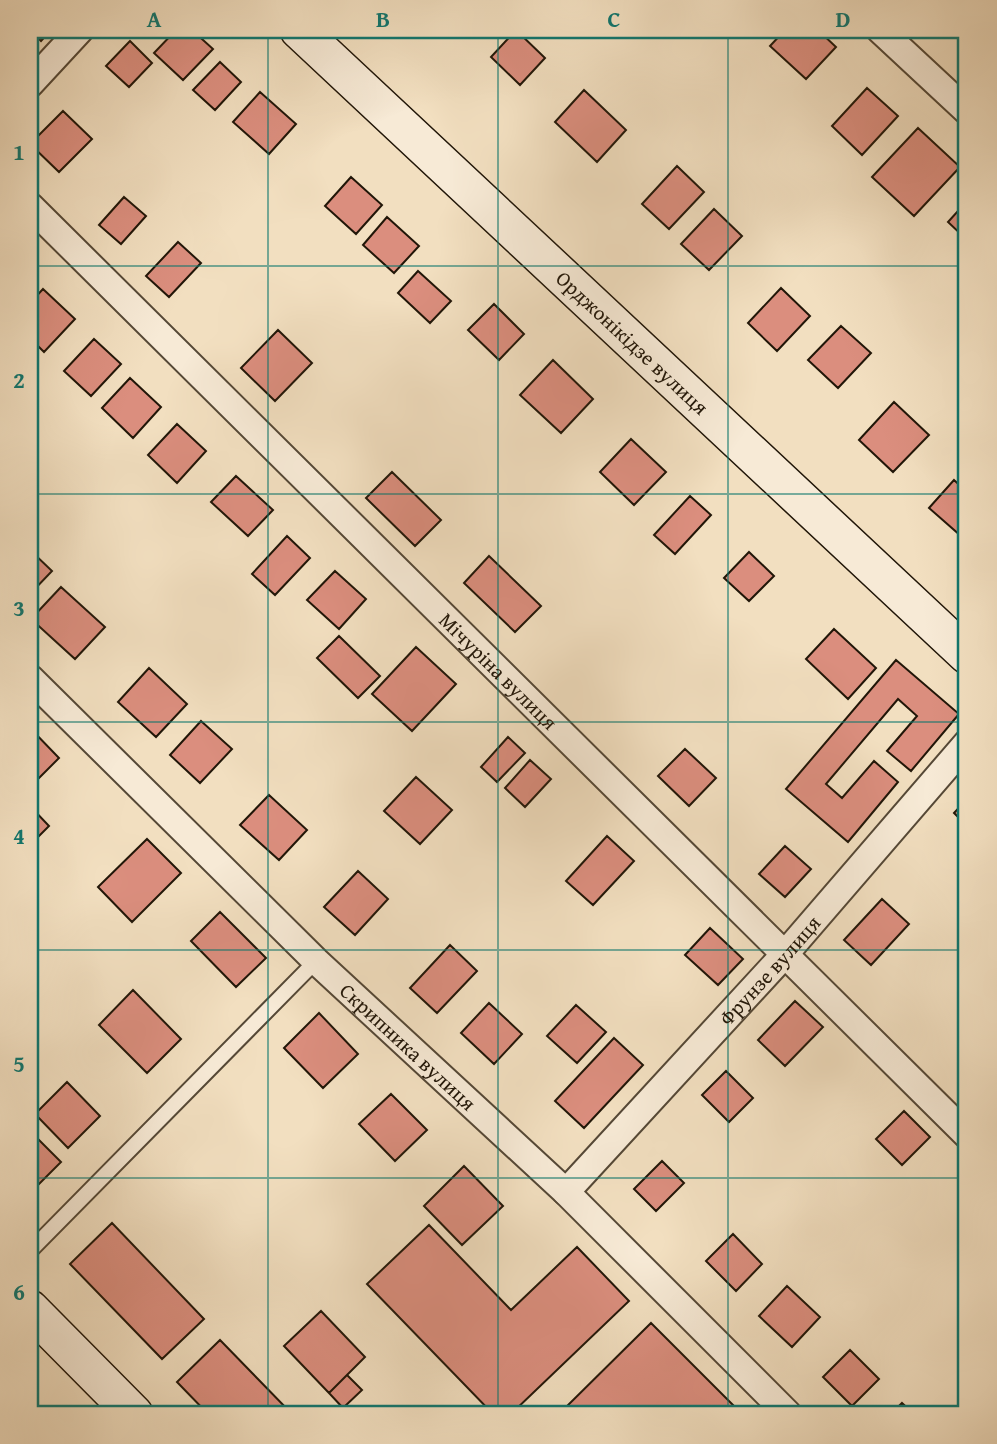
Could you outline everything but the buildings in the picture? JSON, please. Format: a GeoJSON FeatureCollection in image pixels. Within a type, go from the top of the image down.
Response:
{"type":"FeatureCollection","features":[{"type":"Feature","properties":{"kind":"main road","name":"Орджонікідзе вулиця"},"geometry":{"type":"LineString","coordinates":[[299,30],[967,655]]}},
{"type":"Feature","properties":{"kind":"main road"},"geometry":{"type":"LineString","coordinates":[[30,1309],[134,1414]]}},
{"type":"Feature","properties":{"kind":"street"},"geometry":{"type":"LineString","coordinates":[[30,84],[80,30]]}},
{"type":"Feature","properties":{"kind":"street"},"geometry":{"type":"LineString","coordinates":[[880,30],[967,111]]}},
{"type":"Feature","properties":{"kind":"street","name":"Мічуріна вулиця"},"geometry":{"type":"LineString","coordinates":[[30,206],[967,1135]]}},
{"type":"Feature","properties":{"kind":"street","name":"Скрипника вулиця"},"geometry":{"type":"LineString","coordinates":[[30,678],[316,961],[566,1192],[788,1414]]}},
{"type":"Feature","properties":{"kind":"street","name":"Фрунзе вулиця"},"geometry":{"type":"LineString","coordinates":[[566,1192],[785,954],[967,743]]}},
{"type":"Feature","properties":{"kind":"lane"},"geometry":{"type":"LineString","coordinates":[[30,1251],[316,961]]}}]}
